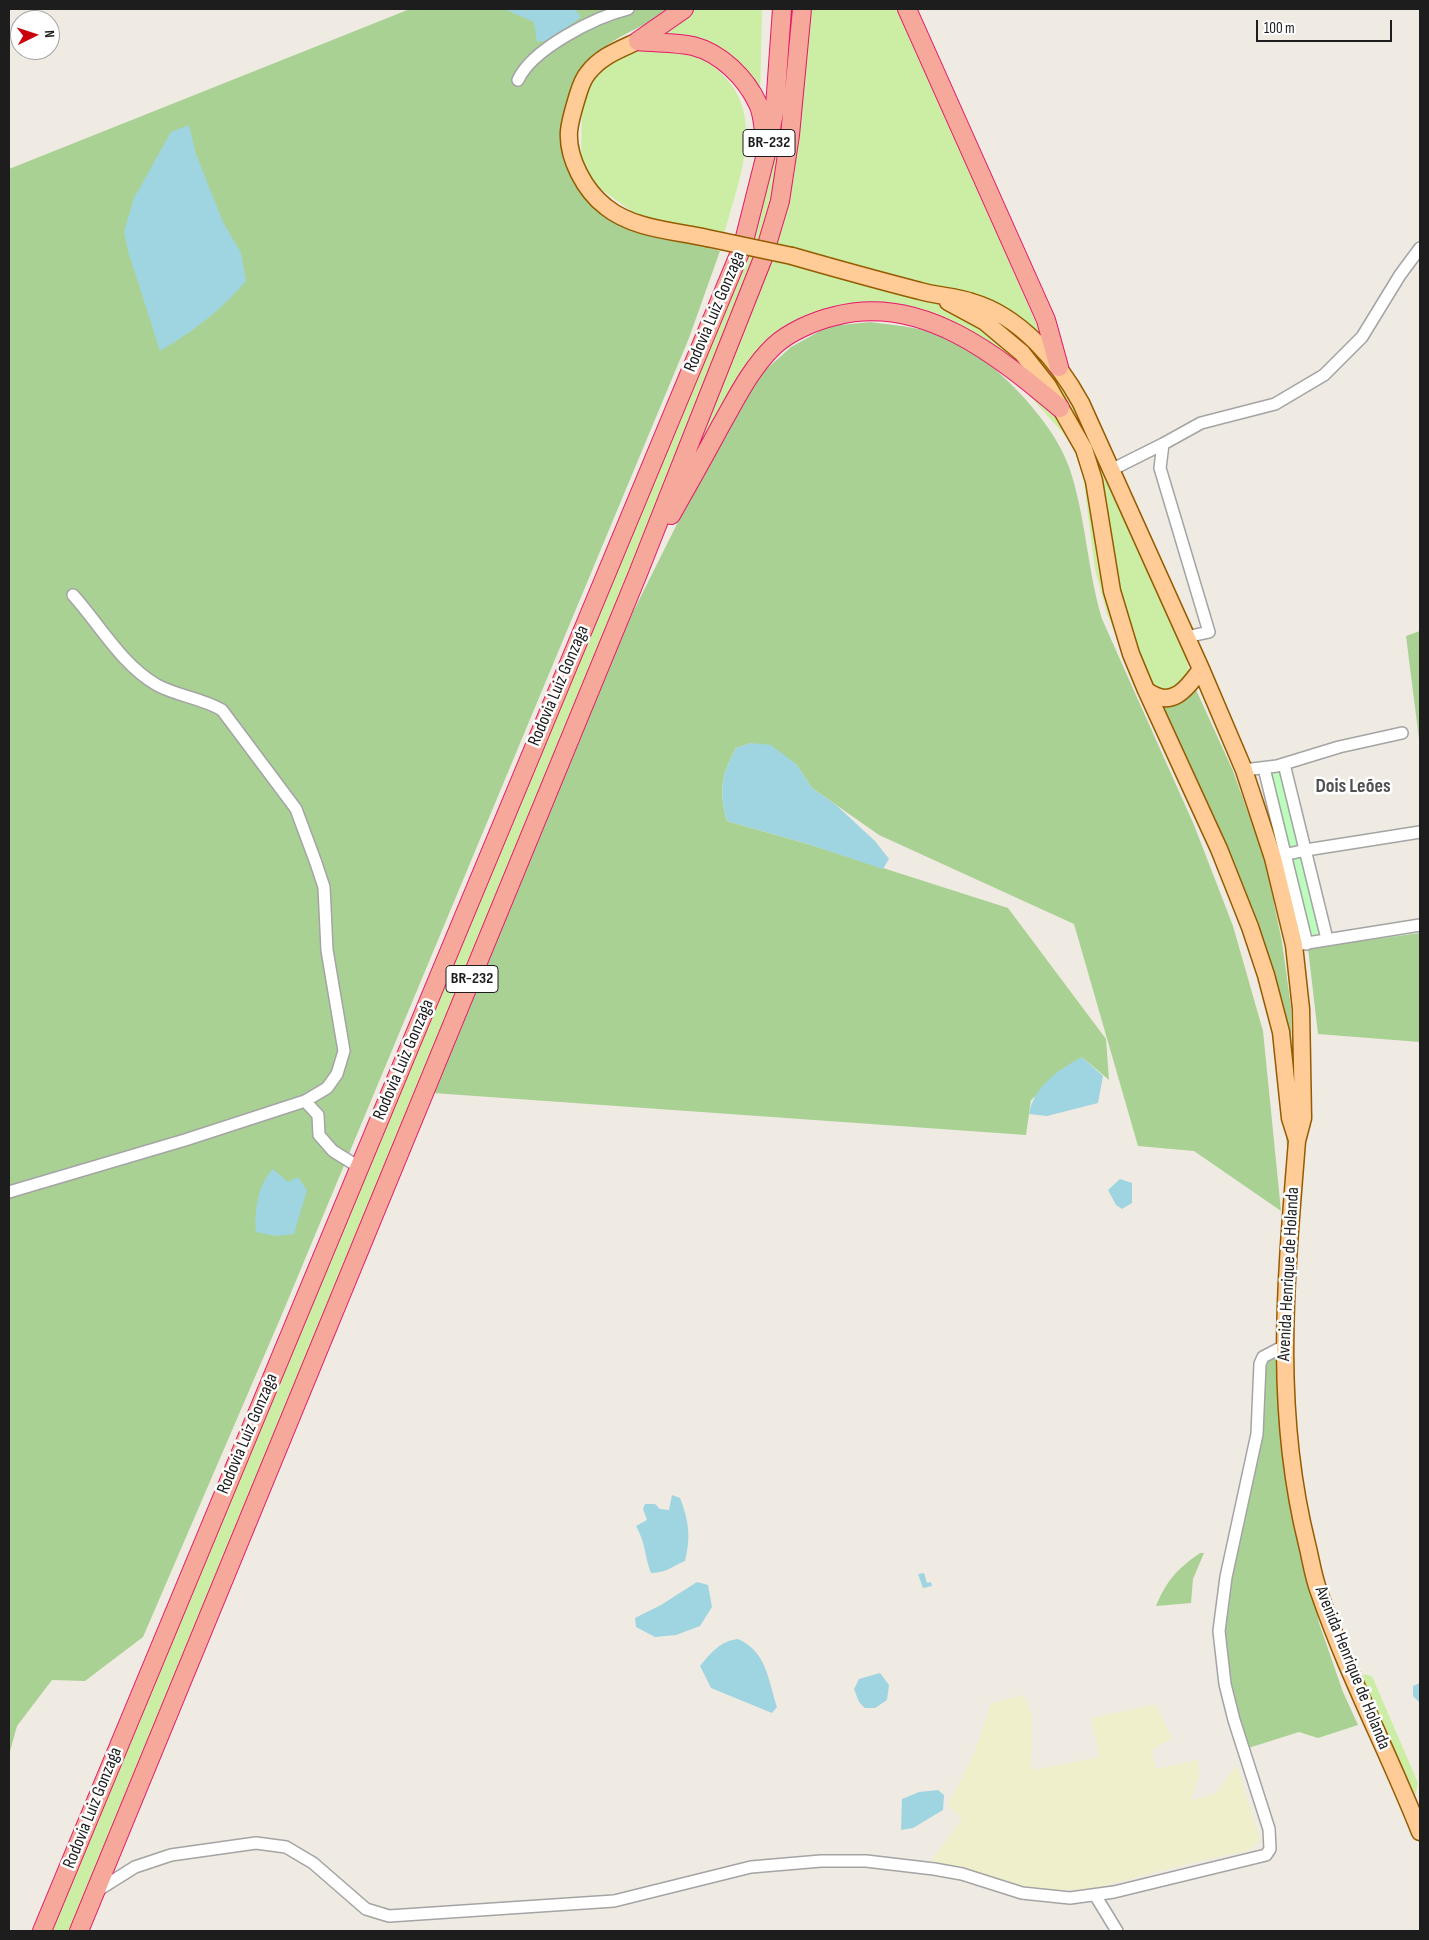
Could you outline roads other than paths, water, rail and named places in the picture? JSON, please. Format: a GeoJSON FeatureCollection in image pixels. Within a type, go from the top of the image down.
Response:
{"type":"FeatureCollection","features":[{"type":"Feature","properties":{"kind":"highway"},"geometry":{"type":"LineString","coordinates":[[638,41],[684,9]]}},
{"type":"Feature","properties":{"kind":"highway","name":"Rodovia Luiz Gonzaga"},"geometry":{"type":"LineString","coordinates":[[42,1931],[743,245],[767,150],[775,107],[782,9]]}},
{"type":"Feature","properties":{"kind":"highway","name":"Rodovia Luiz Gonzaga"},"geometry":{"type":"LineString","coordinates":[[79,1931],[637,576],[763,258],[780,201],[790,135],[802,9]]}},
{"type":"Feature","properties":{"kind":"highway"},"geometry":{"type":"LineString","coordinates":[[907,9],[1046,320],[1059,367]]}},
{"type":"Feature","properties":{"kind":"highway"},"geometry":{"type":"LineString","coordinates":[[638,41],[692,46],[713,55],[730,67],[745,81],[759,105],[767,150]]}},
{"type":"Feature","properties":{"kind":"highway"},"geometry":{"type":"LineString","coordinates":[[637,576],[748,377],[775,345],[818,320],[857,311],[878,310],[910,315],[936,324],[985,351],[1060,408]]}},
{"type":"Feature","properties":{"kind":"main road"},"geometry":{"type":"LineString","coordinates":[[638,41],[607,54],[586,74],[571,117],[569,132],[572,155],[580,175],[593,194],[606,208],[624,218],[792,256],[932,295],[974,302],[1013,323],[1059,367],[1081,403],[1201,669],[1280,856],[1301,945],[1303,1118],[1297,1141]]}},
{"type":"Feature","properties":{"kind":"main road"},"geometry":{"type":"LineString","coordinates":[[932,295],[986,322],[1005,337],[1037,369],[1084,449],[1094,481],[1112,591],[1128,646],[1146,690],[1219,849],[1250,927],[1281,1032],[1290,1118],[1297,1141]]}},
{"type":"Feature","properties":{"kind":"main road"},"geometry":{"type":"LineString","coordinates":[[1146,690],[1161,698],[1175,696],[1187,688],[1201,669]]}},
{"type":"Feature","properties":{"kind":"main road","name":"Avenida Henrique de Holanda"},"geometry":{"type":"LineString","coordinates":[[1297,1141],[1284,1346],[1290,1452],[1300,1516],[1318,1590],[1340,1649],[1420,1832]]}},
{"type":"Feature","properties":{"kind":"street"},"geometry":{"type":"LineString","coordinates":[[518,80],[522,70],[572,30],[612,12],[628,9]]}},
{"type":"Feature","properties":{"kind":"street"},"geometry":{"type":"LineString","coordinates":[[1111,470],[1201,423],[1275,404],[1324,375],[1362,337],[1396,281],[1420,248]]}},
{"type":"Feature","properties":{"kind":"street"},"geometry":{"type":"LineString","coordinates":[[1163,444],[1160,468],[1209,632],[1186,637]]}},
{"type":"Feature","properties":{"kind":"street"},"geometry":{"type":"LineString","coordinates":[[9,1192],[185,1140],[305,1101],[327,1088],[338,1074],[344,1051],[327,950],[324,887],[299,816],[288,796],[222,710],[208,703],[172,692],[141,674],[125,659],[73,595]]}},
{"type":"Feature","properties":{"kind":"street"},"geometry":{"type":"LineString","coordinates":[[1244,770],[1284,764],[1339,747],[1402,733]]}},
{"type":"Feature","properties":{"kind":"street"},"geometry":{"type":"LineString","coordinates":[[1284,764],[1327,939]]}},
{"type":"Feature","properties":{"kind":"street"},"geometry":{"type":"LineString","coordinates":[[1264,768],[1280,856],[1306,850],[1420,832]]}},
{"type":"Feature","properties":{"kind":"street"},"geometry":{"type":"LineString","coordinates":[[1301,945],[1327,939],[1420,925]]}},
{"type":"Feature","properties":{"kind":"street"},"geometry":{"type":"LineString","coordinates":[[305,1101],[318,1115],[319,1135],[333,1151],[359,1167]]}},
{"type":"Feature","properties":{"kind":"street"},"geometry":{"type":"LineString","coordinates":[[95,1892],[135,1867],[171,1855],[256,1843],[286,1847],[314,1864],[366,1909],[389,1916],[614,1901],[751,1867],[821,1861],[866,1861],[934,1869],[962,1874],[1008,1890],[1049,1897],[1094,1895],[1214,1866],[1253,1860],[1266,1855],[1270,1849],[1269,1829],[1246,1764],[1225,1684],[1219,1631],[1226,1577],[1257,1434],[1260,1364],[1263,1357],[1284,1346]]}},
{"type":"Feature","properties":{"kind":"street"},"geometry":{"type":"LineString","coordinates":[[1094,1895],[1117,1931]]}},
{"type":"Feature","properties":{"kind":"water"},"geometry":{"type":"Polygon","coordinates":[[[504,9],[575,9],[581,17],[550,40],[537,42],[534,22],[504,9]]]}},
{"type":"Feature","properties":{"kind":"water"},"geometry":{"type":"Polygon","coordinates":[[[189,125],[196,154],[223,222],[241,253],[246,281],[206,320],[160,351],[128,251],[124,232],[134,198],[171,132],[189,125]]]}},
{"type":"Feature","properties":{"kind":"water"},"geometry":{"type":"Polygon","coordinates":[[[751,743],[771,745],[796,764],[812,788],[836,805],[875,841],[889,859],[883,869],[808,844],[727,821],[722,792],[724,776],[736,748],[751,743]]]}},
{"type":"Feature","properties":{"kind":"water"},"geometry":{"type":"Polygon","coordinates":[[[1082,1057],[1103,1076],[1098,1103],[1047,1116],[1029,1114],[1036,1095],[1048,1080],[1064,1067],[1082,1057]]]}},
{"type":"Feature","properties":{"kind":"water"},"geometry":{"type":"Polygon","coordinates":[[[273,1169],[288,1182],[298,1177],[307,1190],[294,1234],[276,1236],[256,1232],[258,1198],[264,1182],[273,1169]]]}},
{"type":"Feature","properties":{"kind":"water"},"geometry":{"type":"Polygon","coordinates":[[[1120,1179],[1132,1183],[1132,1203],[1122,1209],[1116,1205],[1108,1190],[1120,1179]]]}},
{"type":"Feature","properties":{"kind":"water"},"geometry":{"type":"Polygon","coordinates":[[[672,1495],[680,1498],[687,1522],[688,1544],[685,1561],[666,1570],[651,1573],[642,1538],[636,1526],[647,1520],[643,1509],[645,1504],[655,1504],[660,1509],[669,1510],[672,1495]]]}},
{"type":"Feature","properties":{"kind":"water"},"geometry":{"type":"Polygon","coordinates":[[[924,1573],[927,1583],[931,1582],[932,1586],[923,1588],[918,1574],[924,1573]]]}},
{"type":"Feature","properties":{"kind":"water"},"geometry":{"type":"Polygon","coordinates":[[[697,1582],[708,1585],[712,1607],[700,1626],[676,1635],[655,1637],[636,1627],[635,1618],[661,1605],[697,1582]]]}},
{"type":"Feature","properties":{"kind":"water"},"geometry":{"type":"Polygon","coordinates":[[[738,1639],[755,1651],[761,1659],[777,1707],[772,1713],[711,1688],[700,1666],[721,1645],[738,1639]]]}},
{"type":"Feature","properties":{"kind":"water"},"geometry":{"type":"Polygon","coordinates":[[[880,1673],[889,1685],[887,1700],[875,1708],[865,1708],[859,1702],[854,1689],[859,1679],[880,1673]]]}},
{"type":"Feature","properties":{"kind":"water"},"geometry":{"type":"Polygon","coordinates":[[[1420,1683],[1419,1702],[1413,1696],[1413,1686],[1420,1683]]]}},
{"type":"Feature","properties":{"kind":"water"},"geometry":{"type":"Polygon","coordinates":[[[938,1790],[944,1795],[943,1810],[913,1828],[901,1830],[902,1799],[919,1792],[938,1790]]]}},
{"type":"Feature","properties":{"kind":"district","name":"Dois Leões"},"geometry":{"type":"Point","coordinates":[1353,787]}}]}
